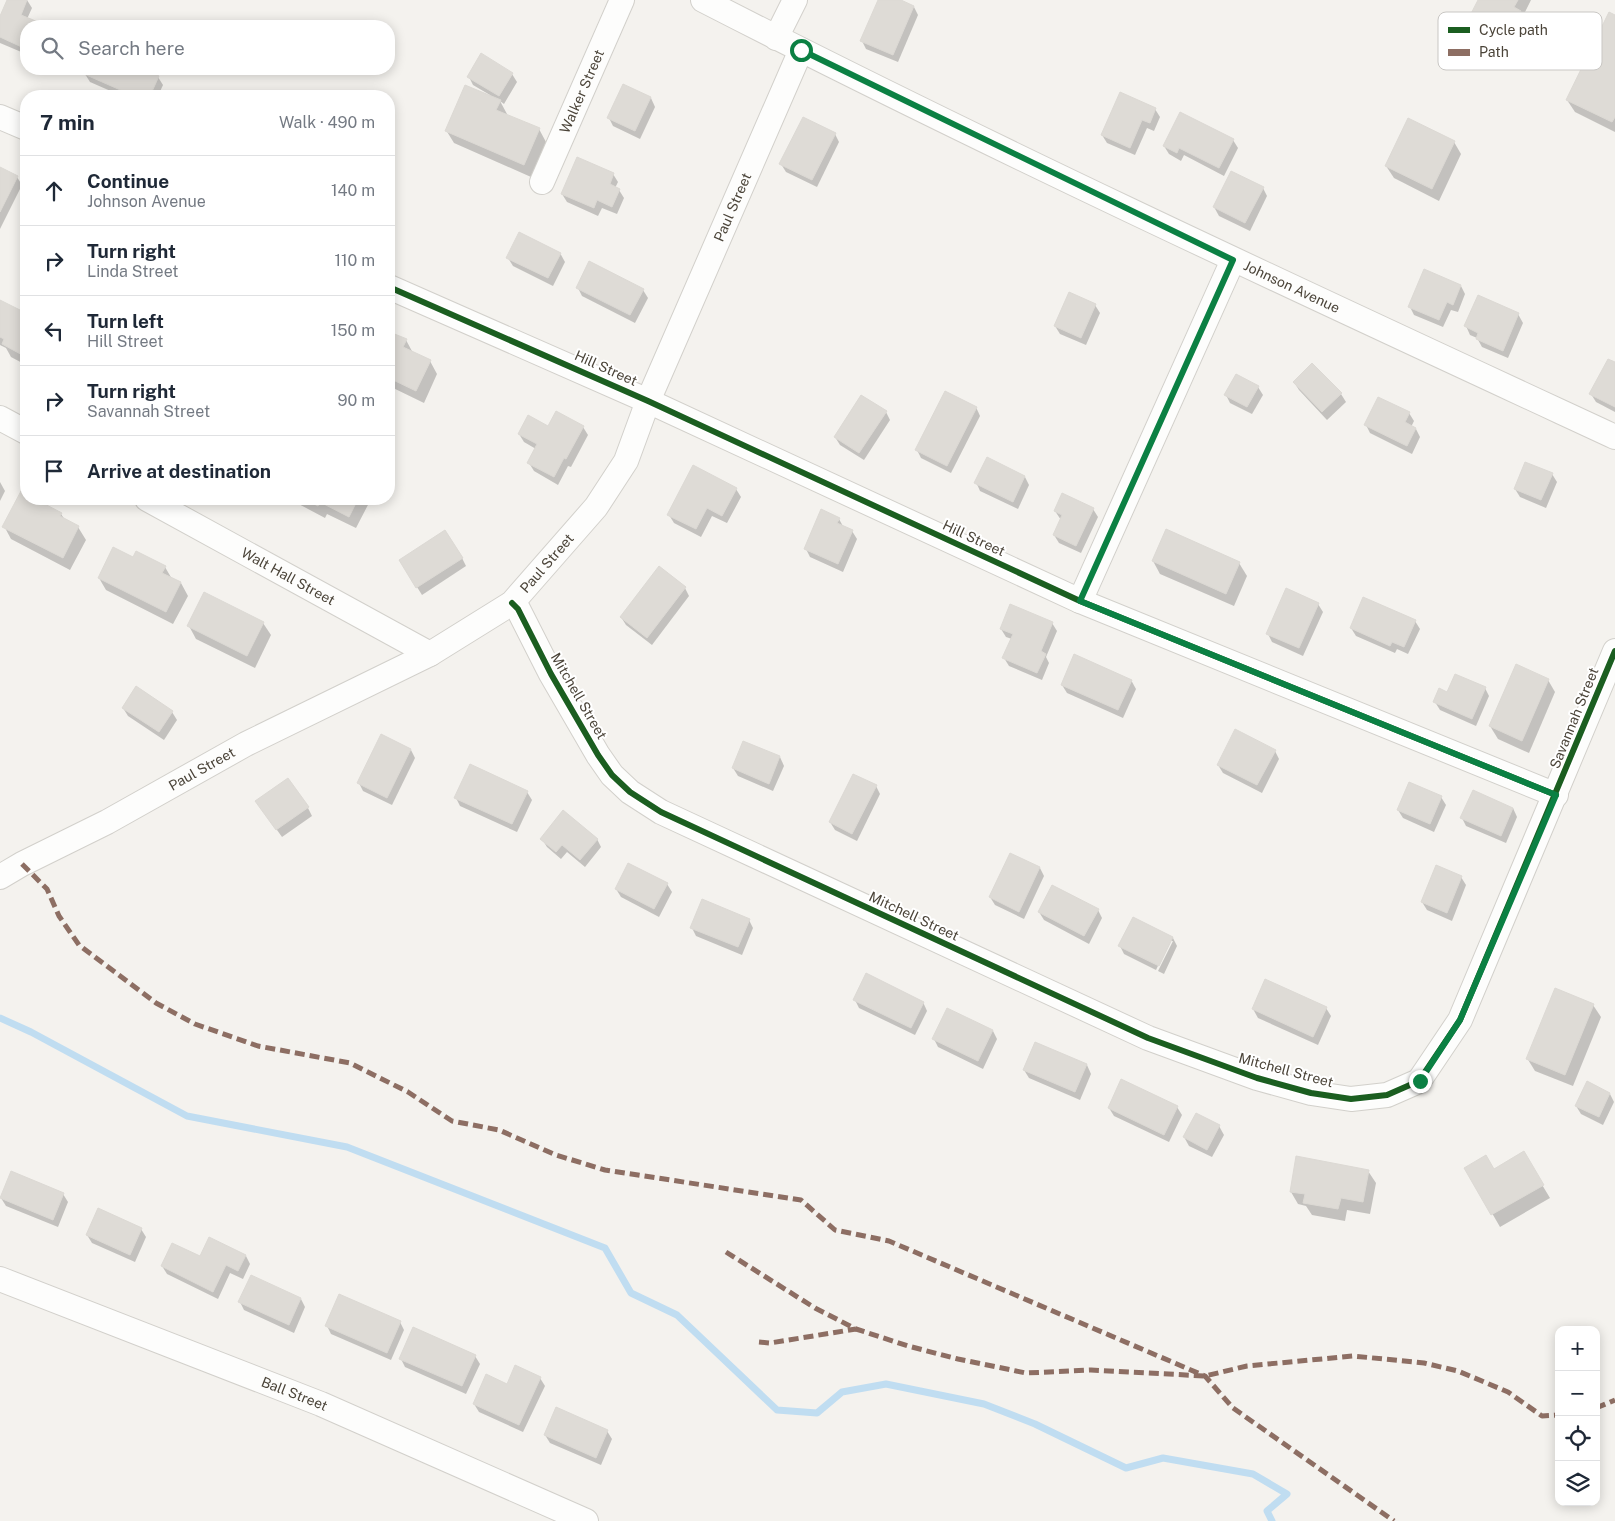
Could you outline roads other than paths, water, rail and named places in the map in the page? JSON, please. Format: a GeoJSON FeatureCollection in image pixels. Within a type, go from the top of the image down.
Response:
{"type":"FeatureCollection","features":[{"type":"Feature","properties":{"kind":"street","name":"Walker Street"},"geometry":{"type":"LineString","coordinates":[[542,182],[622,0]]}},
{"type":"Feature","properties":{"kind":"street","name":"Johnson Avenue"},"geometry":{"type":"LineString","coordinates":[[703,0],[776,38],[1233,260],[1615,437]]}},
{"type":"Feature","properties":{"kind":"street"},"geometry":{"type":"LineString","coordinates":[[776,38],[795,0]]}},
{"type":"Feature","properties":{"kind":"street","name":"Paul Street"},"geometry":{"type":"LineString","coordinates":[[0,877],[22,864],[107,822],[246,744],[430,654],[512,603],[596,507],[626,461],[648,400],[801,50]]}},
{"type":"Feature","properties":{"kind":"street"},"geometry":{"type":"LineString","coordinates":[[0,117],[20,125]]}},
{"type":"Feature","properties":{"kind":"street"},"geometry":{"type":"LineString","coordinates":[[1080,601],[1233,260]]}},
{"type":"Feature","properties":{"kind":"street","name":"Hill Street"},"geometry":{"type":"LineString","coordinates":[[395,290],[648,400],[1080,601],[1556,795]]}},
{"type":"Feature","properties":{"kind":"street"},"geometry":{"type":"LineString","coordinates":[[0,418],[20,429]]}},
{"type":"Feature","properties":{"kind":"street","name":"Walt Hall Street"},"geometry":{"type":"LineString","coordinates":[[158,505],[430,654]]}},
{"type":"Feature","properties":{"kind":"street","name":"Mitchell Street"},"geometry":{"type":"LineString","coordinates":[[512,603],[518,609],[550,674],[612,775],[630,792],[661,812],[1157,1042],[1257,1078],[1311,1093],[1351,1099],[1387,1095],[1407,1086]]}},
{"type":"Feature","properties":{"kind":"street","name":"Savannah Street"},"geometry":{"type":"LineString","coordinates":[[1407,1086],[1420,1081],[1460,1020],[1615,651]]}},
{"type":"Feature","properties":{"kind":"street","name":"Ball Street"},"geometry":{"type":"LineString","coordinates":[[0,1279],[321,1404],[586,1521]]}},
{"type":"Feature","properties":{"kind":"waterway"},"geometry":{"type":"LineString","coordinates":[[0,1018],[31,1032],[187,1116],[347,1147],[605,1248],[631,1293],[677,1315],[777,1410],[817,1413],[842,1392],[886,1384],[984,1404],[1035,1424],[1126,1468],[1163,1458],[1253,1474],[1287,1494],[1267,1511],[1272,1521]]}}]}
